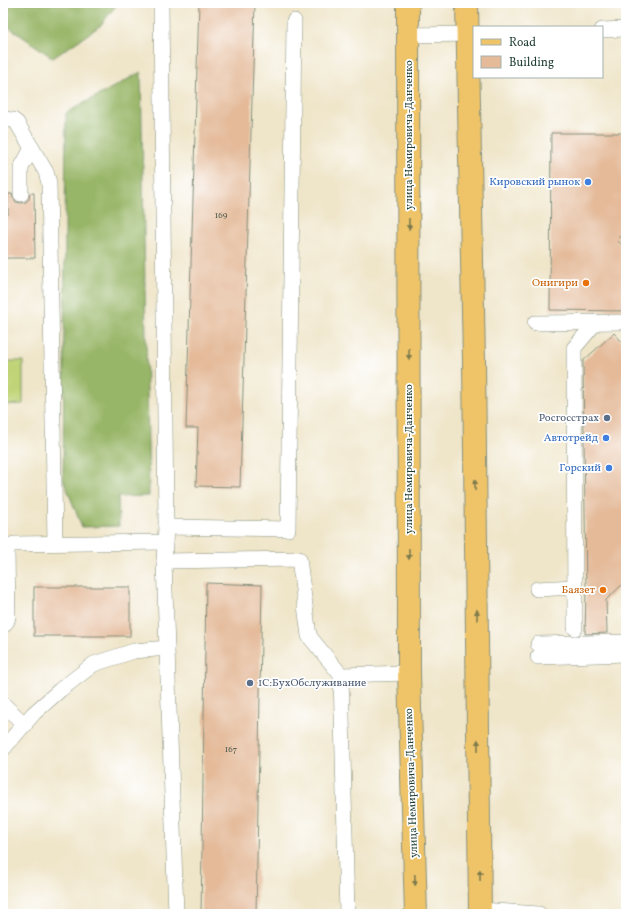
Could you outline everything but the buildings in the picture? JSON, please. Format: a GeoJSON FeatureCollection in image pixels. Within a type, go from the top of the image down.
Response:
{"type":"FeatureCollection","features":[{"type":"Feature","properties":{"kind":"main road","name":"улица Немировича-Данченко"},"geometry":{"type":"LineString","coordinates":[[408,3],[409,673],[416,914]]}},
{"type":"Feature","properties":{"kind":"main road"},"geometry":{"type":"LineString","coordinates":[[467,3],[471,34],[480,912]]}},
{"type":"Feature","properties":{"kind":"lane"},"geometry":{"type":"LineString","coordinates":[[161,3],[164,561],[176,914]]}},
{"type":"Feature","properties":{"kind":"lane"},"geometry":{"type":"LineString","coordinates":[[3,626],[8,617],[5,605],[8,546],[14,544],[54,543],[165,534],[288,529],[294,21]]}},
{"type":"Feature","properties":{"kind":"lane"},"geometry":{"type":"LineString","coordinates":[[603,30],[626,29]]}},
{"type":"Feature","properties":{"kind":"lane"},"geometry":{"type":"LineString","coordinates":[[408,35],[471,34]]}},
{"type":"Feature","properties":{"kind":"lane"},"geometry":{"type":"LineString","coordinates":[[3,119],[13,120],[17,123],[46,172],[49,183],[54,543]]}},
{"type":"Feature","properties":{"kind":"lane"},"geometry":{"type":"LineString","coordinates":[[21,194],[21,168],[32,148]]}},
{"type":"Feature","properties":{"kind":"lane"},"geometry":{"type":"LineString","coordinates":[[575,628],[574,348],[596,322]]}},
{"type":"Feature","properties":{"kind":"lane"},"geometry":{"type":"LineString","coordinates":[[536,323],[623,322]]}},
{"type":"Feature","properties":{"kind":"lane"},"geometry":{"type":"LineString","coordinates":[[164,561],[299,559],[309,636],[341,675],[347,914]]}},
{"type":"Feature","properties":{"kind":"lane"},"geometry":{"type":"LineString","coordinates":[[537,589],[575,587]]}},
{"type":"Feature","properties":{"kind":"lane"},"geometry":{"type":"LineString","coordinates":[[626,642],[538,651],[626,654]]}},
{"type":"Feature","properties":{"kind":"lane"},"geometry":{"type":"LineString","coordinates":[[3,749],[34,714],[60,690],[94,664],[134,652],[167,648]]}},
{"type":"Feature","properties":{"kind":"lane"},"geometry":{"type":"LineString","coordinates":[[341,675],[409,673]]}},
{"type":"Feature","properties":{"kind":"lane"},"geometry":{"type":"LineString","coordinates":[[3,704],[25,725]]}},
{"type":"Feature","properties":{"kind":"lane"},"geometry":{"type":"LineString","coordinates":[[480,912],[540,914]]}},
{"type":"Feature","properties":{"kind":"green space"},"geometry":{"type":"Polygon","coordinates":[[[3,3],[118,3],[100,26],[53,58],[3,23],[3,3]]]}},
{"type":"Feature","properties":{"kind":"green space"},"geometry":{"type":"Polygon","coordinates":[[[141,72],[149,496],[118,497],[119,526],[82,527],[63,479],[66,113],[141,72]]]}},
{"type":"Feature","properties":{"kind":"green space"},"geometry":{"type":"Polygon","coordinates":[[[3,361],[23,361],[23,404],[3,405],[3,361]]]}},
{"type":"Feature","properties":{"kind":"place","name":"Кировский рынок"},"geometry":{"type":"Point","coordinates":[588,182]}},
{"type":"Feature","properties":{"kind":"place","name":"Онигири"},"geometry":{"type":"Point","coordinates":[586,283]}},
{"type":"Feature","properties":{"kind":"place","name":"Росгосстрах"},"geometry":{"type":"Point","coordinates":[607,418]}},
{"type":"Feature","properties":{"kind":"place","name":"Автотрейд"},"geometry":{"type":"Point","coordinates":[606,438]}},
{"type":"Feature","properties":{"kind":"place","name":"Горский"},"geometry":{"type":"Point","coordinates":[609,468]}},
{"type":"Feature","properties":{"kind":"place","name":"Баязет"},"geometry":{"type":"Point","coordinates":[603,590]}},
{"type":"Feature","properties":{"kind":"place","name":"1С:БухОбслуживание"},"geometry":{"type":"Point","coordinates":[250,683]}}]}
